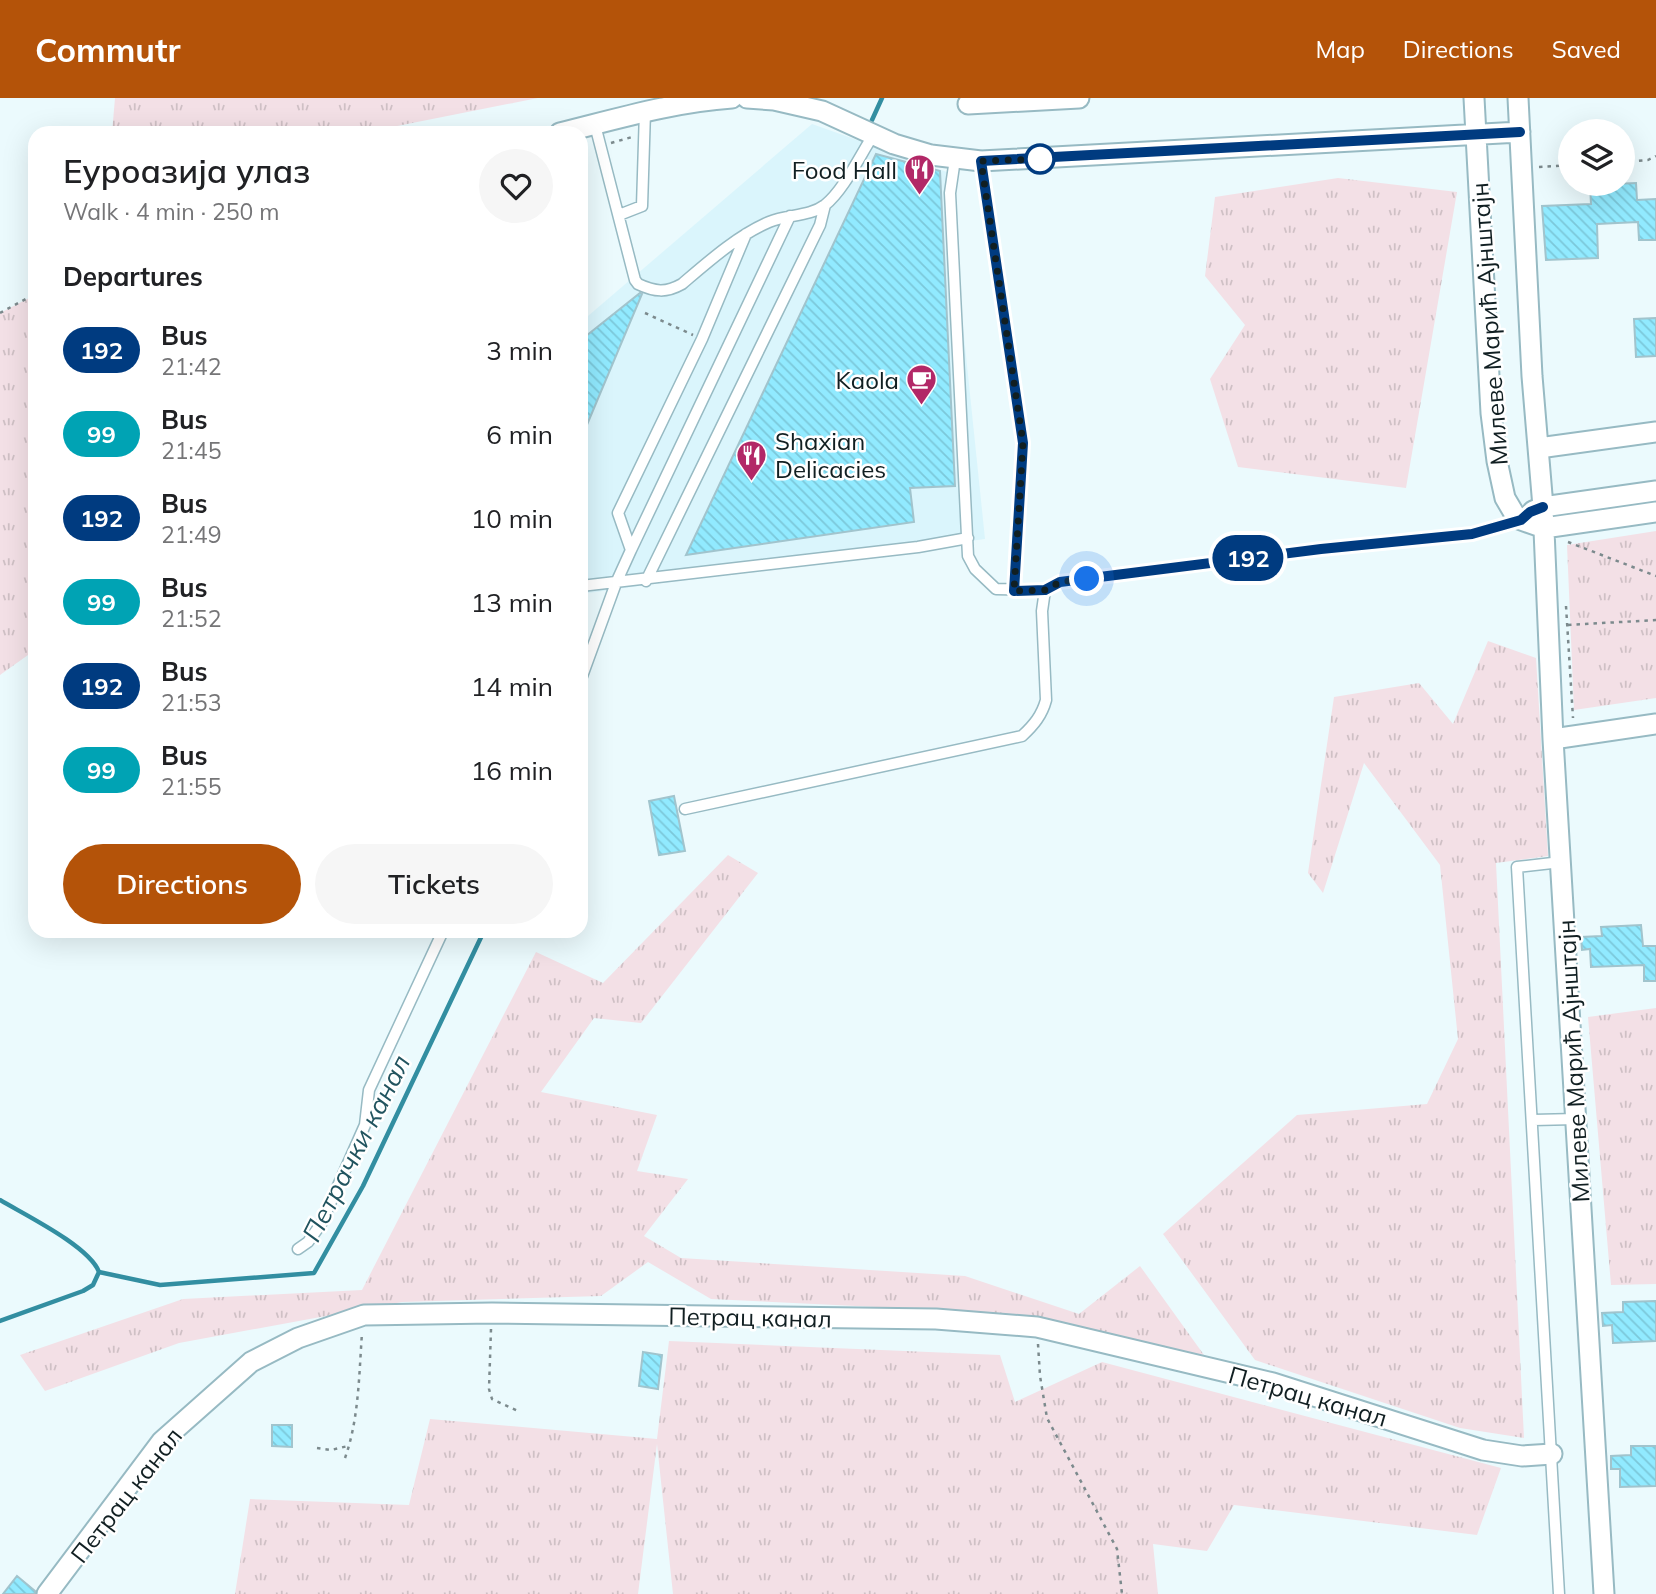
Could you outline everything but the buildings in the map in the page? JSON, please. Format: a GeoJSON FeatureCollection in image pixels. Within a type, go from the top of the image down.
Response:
{"type":"FeatureCollection","features":[{"type":"Feature","properties":{"kind":"street"},"geometry":{"type":"LineString","coordinates":[[588,127],[645,111],[732,98]]}},
{"type":"Feature","properties":{"kind":"street"},"geometry":{"type":"LineString","coordinates":[[747,98],[774,100],[822,111],[894,144],[955,159],[981,161],[1520,132]]}},
{"type":"Feature","properties":{"kind":"street"},"geometry":{"type":"LineString","coordinates":[[968,104],[1079,98]]}},
{"type":"Feature","properties":{"kind":"street","name":"Милеве Марић Ајнштајн"},"geometry":{"type":"LineString","coordinates":[[1474,98],[1494,439],[1505,498],[1521,520]]}},
{"type":"Feature","properties":{"kind":"street","name":"Милеве Марић Ајнштајн"},"geometry":{"type":"LineString","coordinates":[[1518,98],[1531,350],[1544,528],[1557,626],[1553,739],[1604,1594]]}},
{"type":"Feature","properties":{"kind":"street"},"geometry":{"type":"LineString","coordinates":[[1539,448],[1656,432]]}},
{"type":"Feature","properties":{"kind":"street"},"geometry":{"type":"LineString","coordinates":[[1656,491],[1543,507],[1530,512],[1521,520],[1544,528],[1656,512]]}},
{"type":"Feature","properties":{"kind":"street"},"geometry":{"type":"LineString","coordinates":[[1553,739],[1656,724]]}},
{"type":"Feature","properties":{"kind":"street","name":"Петрац канал"},"geometry":{"type":"LineString","coordinates":[[47,1594],[162,1441],[251,1362],[298,1338],[364,1315],[492,1313],[936,1319],[1037,1326],[1273,1383],[1483,1450],[1522,1456],[1552,1454]]}},
{"type":"Feature","properties":{"kind":"lane"},"geometry":{"type":"LineString","coordinates":[[619,215],[642,206],[645,111]]}},
{"type":"Feature","properties":{"kind":"lane"},"geometry":{"type":"LineString","coordinates":[[595,125],[635,280],[652,290],[664,291],[682,284],[746,234],[772,220],[816,211],[825,205],[835,195],[873,134]]}},
{"type":"Feature","properties":{"kind":"lane"},"geometry":{"type":"LineString","coordinates":[[955,159],[950,192],[968,556],[975,569],[996,589],[1045,590],[1060,582],[1321,549],[1472,534],[1521,520]]}},
{"type":"Feature","properties":{"kind":"lane"},"geometry":{"type":"LineString","coordinates":[[981,161],[1023,443],[1014,591]]}},
{"type":"Feature","properties":{"kind":"lane"},"geometry":{"type":"LineString","coordinates":[[646,580],[820,225],[825,205]]}},
{"type":"Feature","properties":{"kind":"lane"},"geometry":{"type":"LineString","coordinates":[[588,660],[631,550],[790,216]]}},
{"type":"Feature","properties":{"kind":"lane"},"geometry":{"type":"LineString","coordinates":[[631,550],[618,513],[702,339],[746,234]]}},
{"type":"Feature","properties":{"kind":"lane"},"geometry":{"type":"LineString","coordinates":[[588,585],[918,547],[968,538]]}},
{"type":"Feature","properties":{"kind":"lane"},"geometry":{"type":"LineString","coordinates":[[685,809],[1023,736],[1042,712],[1046,700],[1042,611],[1045,590]]}},
{"type":"Feature","properties":{"kind":"lane"},"geometry":{"type":"LineString","coordinates":[[1559,1594],[1534,1120],[1517,867],[1562,862]]}},
{"type":"Feature","properties":{"kind":"lane"},"geometry":{"type":"LineString","coordinates":[[298,1249],[308,1242],[321,1224],[365,1125],[369,1090],[440,938]]}},
{"type":"Feature","properties":{"kind":"lane"},"geometry":{"type":"LineString","coordinates":[[1534,1120],[1576,1119]]}},
{"type":"Feature","properties":{"kind":"path"},"geometry":{"type":"LineString","coordinates":[[601,145],[645,134]]}},
{"type":"Feature","properties":{"kind":"path"},"geometry":{"type":"LineString","coordinates":[[1635,161],[1656,156]]}},
{"type":"Feature","properties":{"kind":"path"},"geometry":{"type":"LineString","coordinates":[[1532,167],[1558,166]]}},
{"type":"Feature","properties":{"kind":"path"},"geometry":{"type":"LineString","coordinates":[[0,313],[28,297]]}},
{"type":"Feature","properties":{"kind":"path"},"geometry":{"type":"LineString","coordinates":[[1563,547],[1571,538]]}},
{"type":"Feature","properties":{"kind":"path"},"geometry":{"type":"LineString","coordinates":[[1566,542],[1656,576]]}},
{"type":"Feature","properties":{"kind":"path"},"geometry":{"type":"LineString","coordinates":[[1566,601],[1557,626],[1574,736]]}},
{"type":"Feature","properties":{"kind":"path"},"geometry":{"type":"LineString","coordinates":[[1557,626],[1656,620]]}},
{"type":"Feature","properties":{"kind":"path"},"geometry":{"type":"LineString","coordinates":[[492,1313],[489,1389],[492,1399],[520,1412]]}},
{"type":"Feature","properties":{"kind":"path"},"geometry":{"type":"LineString","coordinates":[[345,1458],[358,1395],[364,1315]]}},
{"type":"Feature","properties":{"kind":"path"},"geometry":{"type":"LineString","coordinates":[[1037,1326],[1040,1376],[1047,1418],[1117,1549],[1122,1594]]}},
{"type":"Feature","properties":{"kind":"path"},"geometry":{"type":"LineString","coordinates":[[317,1448],[331,1450],[349,1446]]}},
{"type":"Feature","properties":{"kind":"shaded area"},"geometry":{"type":"Polygon","coordinates":[[[812,124],[947,172],[985,539],[588,593],[588,316],[812,124]]]}},
{"type":"Feature","properties":{"kind":"green space"},"geometry":{"type":"Polygon","coordinates":[[[115,98],[538,98],[397,126],[113,126],[115,98]]]}},
{"type":"Feature","properties":{"kind":"green space"},"geometry":{"type":"Polygon","coordinates":[[[1338,178],[1457,192],[1406,488],[1238,467],[1210,379],[1245,325],[1205,276],[1215,197],[1338,178]]]}},
{"type":"Feature","properties":{"kind":"green space"},"geometry":{"type":"Polygon","coordinates":[[[28,299],[28,655],[0,675],[0,313],[28,299]]]}},
{"type":"Feature","properties":{"kind":"green space"},"geometry":{"type":"Polygon","coordinates":[[[1656,531],[1656,698],[1574,710],[1567,545],[1656,531]]]}},
{"type":"Feature","properties":{"kind":"green space"},"geometry":{"type":"Polygon","coordinates":[[[1488,641],[1536,658],[1548,856],[1496,863],[1524,1438],[1460,1428],[1255,1360],[1163,1234],[1297,1115],[1427,1104],[1458,1039],[1440,865],[1364,763],[1323,893],[1308,873],[1334,697],[1419,683],[1453,724],[1488,641]]]}},
{"type":"Feature","properties":{"kind":"green space"},"geometry":{"type":"Polygon","coordinates":[[[728,855],[758,873],[641,1023],[594,1018],[541,1092],[657,1115],[637,1171],[688,1179],[644,1236],[681,1258],[965,1276],[1079,1314],[1140,1266],[1204,1355],[981,1312],[711,1299],[648,1262],[601,1296],[402,1302],[179,1343],[45,1391],[20,1355],[183,1299],[362,1290],[536,952],[603,983],[728,855]]]}},
{"type":"Feature","properties":{"kind":"green space"},"geometry":{"type":"Polygon","coordinates":[[[1656,1008],[1656,1284],[1611,1285],[1588,1017],[1656,1008]]]}},
{"type":"Feature","properties":{"kind":"green space"},"geometry":{"type":"Polygon","coordinates":[[[669,1341],[1000,1355],[1015,1402],[1102,1362],[1501,1468],[1477,1535],[1234,1505],[1207,1551],[1153,1544],[1158,1594],[673,1594],[657,1444],[638,1594],[235,1594],[250,1499],[409,1505],[430,1419],[657,1439],[669,1341]]]}},
{"type":"Feature","properties":{"kind":"waterway","name":"Петрачки канал"},"geometry":{"type":"LineString","coordinates":[[872,120],[882,98]]}},
{"type":"Feature","properties":{"kind":"waterway","name":"Петрачки канал"},"geometry":{"type":"LineString","coordinates":[[99,1272],[160,1285],[314,1273],[363,1186],[481,938]]}},
{"type":"Feature","properties":{"kind":"waterway"},"geometry":{"type":"LineString","coordinates":[[0,1200],[70,1242],[93,1262],[99,1272]]}},
{"type":"Feature","properties":{"kind":"waterway","name":"Петрачки канал"},"geometry":{"type":"LineString","coordinates":[[0,1321],[83,1291],[93,1285],[99,1272]]}},
{"type":"Feature","properties":{"kind":"bus line","name":"192"},"geometry":{"type":"LineString","coordinates":[[1520,132],[981,161],[1023,443],[1014,591],[1045,590],[1060,582],[1321,549],[1472,534],[1521,520],[1530,512],[1543,507]]}},
{"type":"Feature","properties":{"kind":"place","name":"Food Hall"},"geometry":{"type":"Point","coordinates":[920,197]}},
{"type":"Feature","properties":{"kind":"place","name":"Kaola"},"geometry":{"type":"Point","coordinates":[922,407]}},
{"type":"Feature","properties":{"kind":"place","name":"Shaxian Delicacies"},"geometry":{"type":"Point","coordinates":[752,482]}},
{"type":"Feature","properties":{"kind":"route"},"geometry":{"type":"LineString","coordinates":[[1040,159],[1043,159],[981,161],[1023,443],[1014,591],[1045,590],[1060,582],[1087,579]]}}]}
